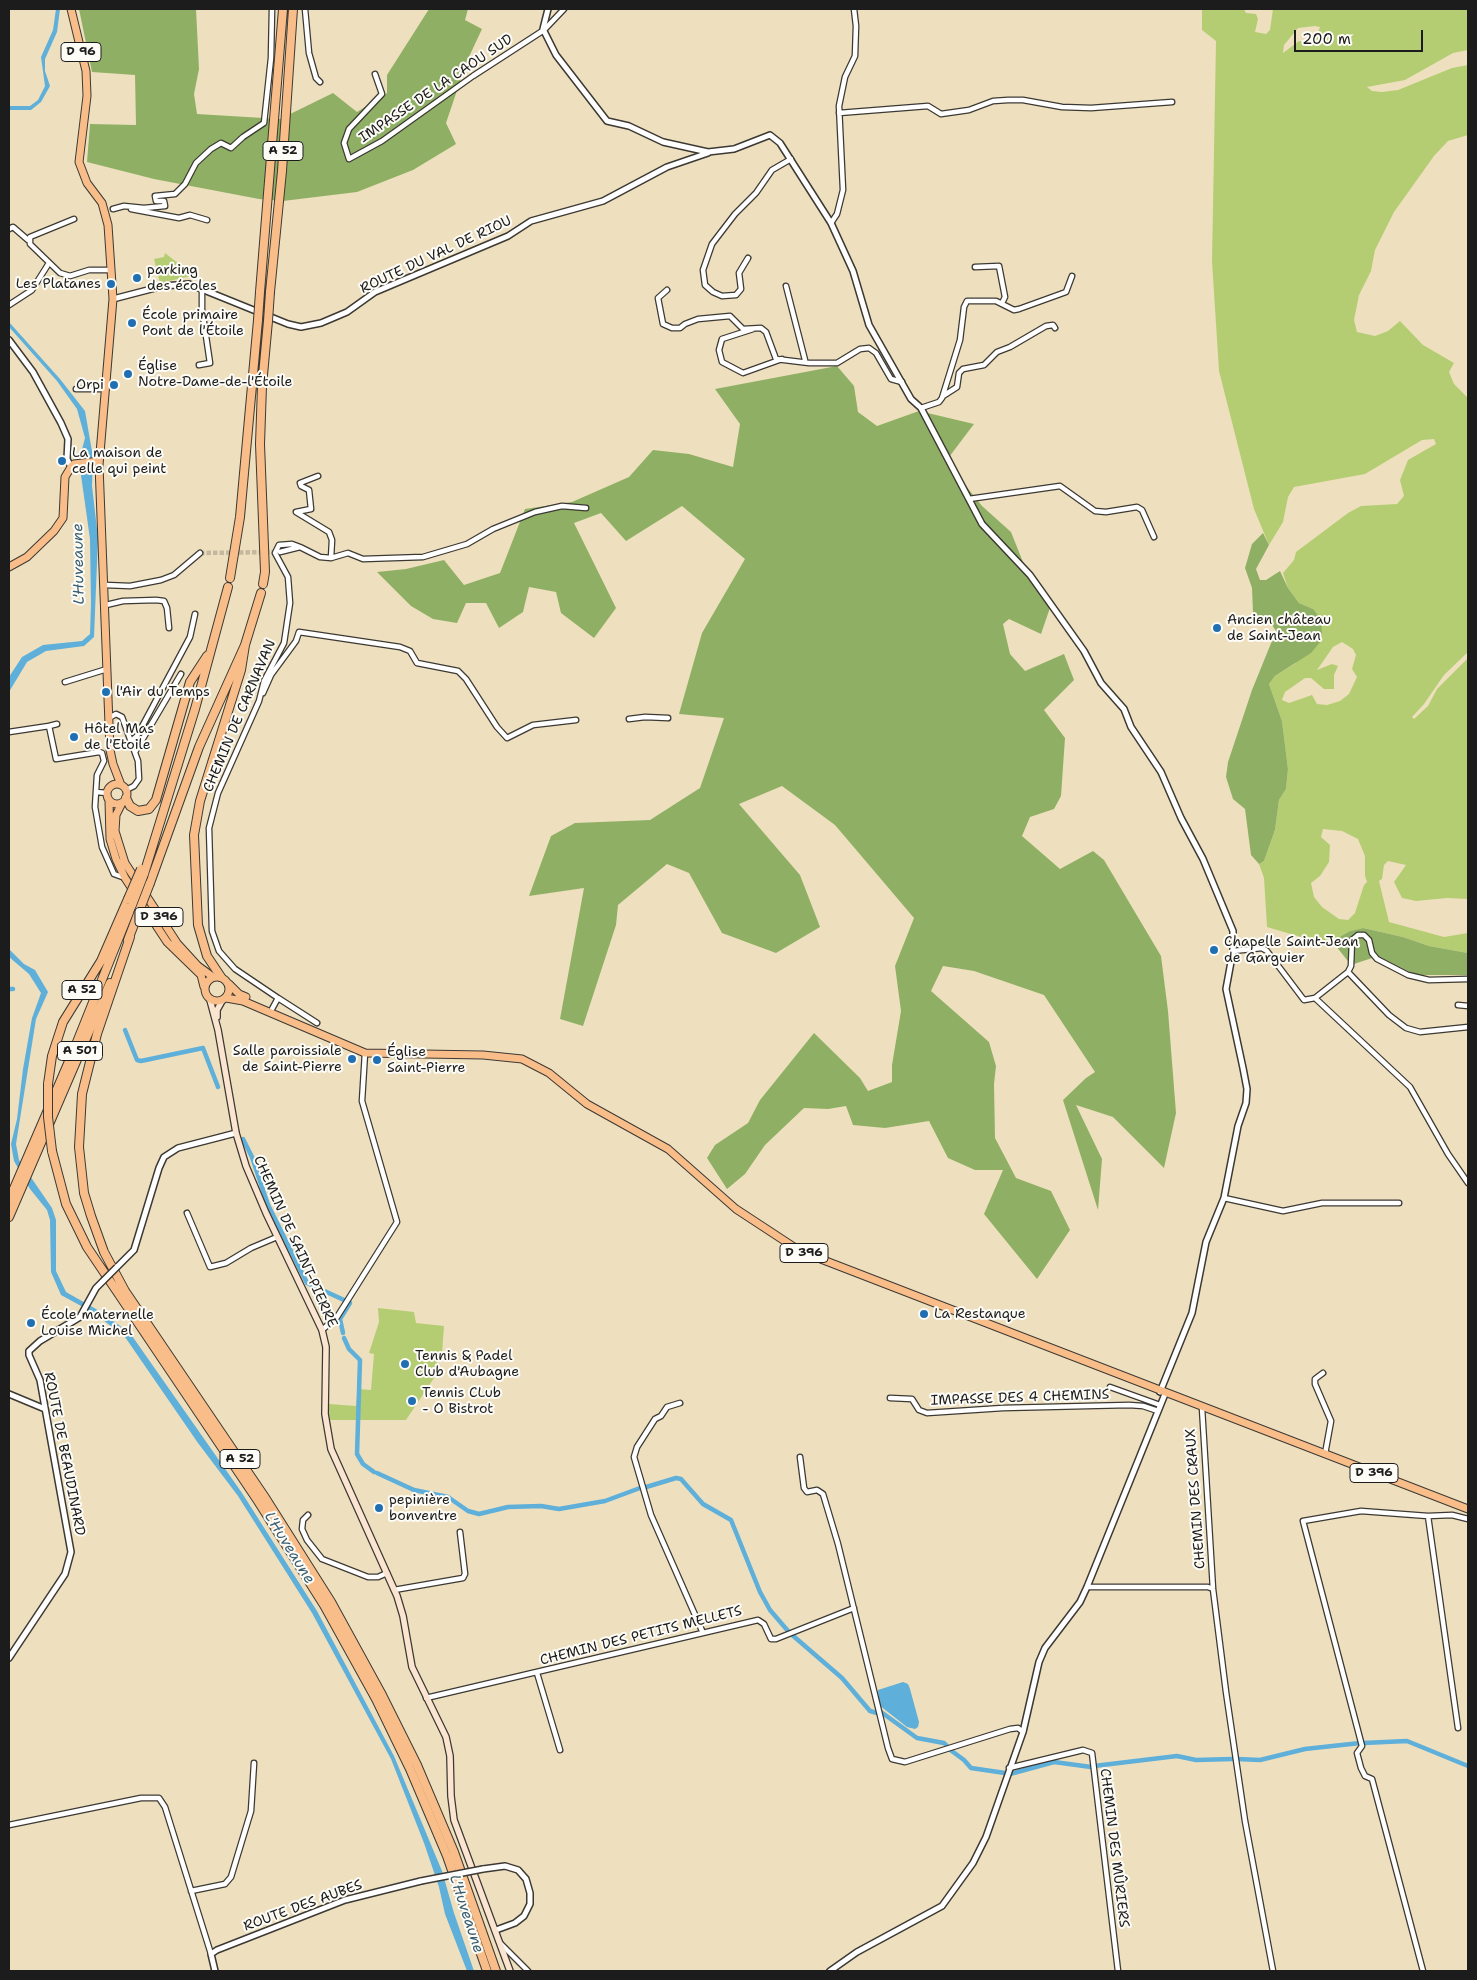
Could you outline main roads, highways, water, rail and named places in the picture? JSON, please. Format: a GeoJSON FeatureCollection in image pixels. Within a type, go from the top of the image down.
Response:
{"type":"FeatureCollection","features":[{"type":"Feature","properties":{"kind":"highway","name":"A 52"},"geometry":{"type":"LineString","coordinates":[[230,578],[240,517],[283,9]]}},
{"type":"Feature","properties":{"kind":"highway","name":"A 52"},"geometry":{"type":"LineString","coordinates":[[263,584],[265,572],[260,444],[262,386],[282,171],[293,9]]}},
{"type":"Feature","properties":{"kind":"highway"},"geometry":{"type":"LineString","coordinates":[[124,794],[130,806],[138,811],[149,808],[156,800],[190,682],[211,650],[228,587]]}},
{"type":"Feature","properties":{"kind":"highway","name":"A 52"},"geometry":{"type":"LineString","coordinates":[[261,593],[245,645],[199,747],[130,936],[97,1034],[82,1094],[78,1124],[84,1193],[96,1231],[111,1266],[125,1291],[264,1496],[331,1602],[382,1695],[416,1765],[454,1852],[496,1971]]}},
{"type":"Feature","properties":{"kind":"highway"},"geometry":{"type":"LineString","coordinates":[[217,977],[207,956],[200,933],[194,835],[200,801],[241,670],[245,645]]}},
{"type":"Feature","properties":{"kind":"highway","name":"A 501"},"geometry":{"type":"LineString","coordinates":[[9,1217],[21,1180],[142,872],[160,820],[211,650]]}},
{"type":"Feature","properties":{"kind":"highway","name":"A 52"},"geometry":{"type":"LineString","coordinates":[[130,902],[101,961],[63,1022],[52,1056],[48,1084],[48,1117],[52,1150],[66,1204],[87,1248],[263,1509],[324,1605],[376,1699],[410,1770],[447,1856],[487,1971]]}},
{"type":"Feature","properties":{"kind":"highway","name":"A 501"},"geometry":{"type":"LineString","coordinates":[[28,1162],[130,936]]}},
{"type":"Feature","properties":{"kind":"highway","name":"A 501"},"geometry":{"type":"LineString","coordinates":[[9,1200],[21,1180]]}},
{"type":"Feature","properties":{"kind":"main road","name":"D 96"},"geometry":{"type":"LineString","coordinates":[[71,9],[86,71],[87,96],[80,143],[80,170],[109,211],[109,270],[112,299],[106,389],[97,461]]}},
{"type":"Feature","properties":{"kind":"main road"},"geometry":{"type":"LineString","coordinates":[[9,567],[27,557],[54,531],[64,514],[65,477],[73,465],[97,461],[101,502],[109,715],[113,764],[111,786],[107,793],[109,801],[116,804],[124,794]]}},
{"type":"Feature","properties":{"kind":"main road"},"geometry":{"type":"LineString","coordinates":[[113,764],[124,794]]}},
{"type":"Feature","properties":{"kind":"main road"},"geometry":{"type":"LineString","coordinates":[[111,786],[124,794]]}},
{"type":"Feature","properties":{"kind":"main road","name":"D 396"},"geometry":{"type":"LineString","coordinates":[[124,794],[116,815],[116,830],[125,863],[177,943],[198,966],[217,977]]}},
{"type":"Feature","properties":{"kind":"main road","name":"D 396"},"geometry":{"type":"LineString","coordinates":[[109,801],[110,839],[116,859],[125,878],[168,942],[201,975],[204,987]]}},
{"type":"Feature","properties":{"kind":"main road"},"geometry":{"type":"LineString","coordinates":[[217,977],[228,984],[229,994],[224,999],[210,1000],[206,996],[204,987],[217,977]]}},
{"type":"Feature","properties":{"kind":"main road","name":"D 396"},"geometry":{"type":"LineString","coordinates":[[228,984],[238,994],[272,1009],[310,1031]]}},
{"type":"Feature","properties":{"kind":"main road","name":"D 396"},"geometry":{"type":"LineString","coordinates":[[224,999],[243,1001],[365,1053],[483,1055],[522,1060],[549,1073],[587,1104],[668,1149],[736,1209],[800,1251],[1124,1376],[1162,1393],[1468,1510]]}},
{"type":"Feature","properties":{"kind":"main road","name":"CHEMIN DE SAINT-PIERRE"},"geometry":{"type":"LineString","coordinates":[[218,1030],[218,1010],[224,999]]}},
{"type":"Feature","properties":{"kind":"main road","name":"CHEMIN DE SAINT-PIERRE"},"geometry":{"type":"LineString","coordinates":[[210,1000],[218,1030],[236,1133],[252,1182],[322,1330],[326,1347],[325,1414],[331,1450],[394,1590],[403,1616],[412,1667],[448,1745],[454,1820],[510,1971]]}},
{"type":"Feature","properties":{"kind":"water"},"geometry":{"type":"Polygon","coordinates":[[[56,9],[60,9],[57,32],[45,59],[45,71],[50,86],[41,102],[31,110],[9,110],[9,106],[30,106],[38,100],[45,86],[41,57],[53,30],[56,9]]]}},
{"type":"Feature","properties":{"kind":"water"},"geometry":{"type":"Polygon","coordinates":[[[9,322],[60,379],[85,411],[93,457],[92,486],[98,538],[94,637],[84,646],[46,651],[27,662],[9,692],[9,677],[22,657],[43,645],[82,641],[90,634],[91,603],[90,539],[79,461],[85,438],[77,409],[57,381],[9,327],[9,322]]]}},
{"type":"Feature","properties":{"kind":"water"},"geometry":{"type":"Polygon","coordinates":[[[9,949],[24,964],[35,970],[48,992],[36,1019],[16,1144],[19,1160],[52,1208],[56,1220],[56,1271],[66,1292],[96,1309],[130,1333],[242,1493],[317,1611],[394,1756],[442,1871],[474,1971],[467,1971],[445,1914],[439,1887],[424,1843],[391,1759],[312,1613],[238,1496],[198,1443],[125,1337],[94,1313],[61,1295],[51,1272],[50,1220],[47,1210],[30,1189],[14,1161],[11,1144],[17,1119],[32,1018],[41,993],[29,974],[9,957],[9,949]]]}},
{"type":"Feature","properties":{"kind":"water"},"geometry":{"type":"Polygon","coordinates":[[[903,1682],[908,1684],[910,1689],[919,1722],[918,1727],[915,1729],[907,1727],[879,1705],[878,1690],[903,1682]]]}},
{"type":"Feature","properties":{"kind":"waterway"},"geometry":{"type":"LineString","coordinates":[[125,1030],[137,1060],[141,1061],[203,1048],[218,1087]]}},
{"type":"Feature","properties":{"kind":"waterway"},"geometry":{"type":"LineString","coordinates":[[243,1139],[252,1157],[268,1205],[307,1283],[344,1300]]}},
{"type":"Feature","properties":{"kind":"waterway"},"geometry":{"type":"LineString","coordinates":[[343,1333],[340,1319],[350,1303]]}},
{"type":"Feature","properties":{"kind":"waterway"},"geometry":{"type":"LineString","coordinates":[[344,1338],[349,1349],[360,1360],[357,1454],[363,1464],[374,1472]]}},
{"type":"Feature","properties":{"kind":"waterway"},"geometry":{"type":"LineString","coordinates":[[377,1473],[414,1490],[448,1497],[468,1511],[479,1514],[508,1507],[541,1506],[559,1509],[605,1501],[640,1488]]}},
{"type":"Feature","properties":{"kind":"waterway"},"geometry":{"type":"LineString","coordinates":[[643,1488],[676,1478],[681,1479],[703,1504],[731,1520],[760,1592],[770,1610],[788,1631]]}},
{"type":"Feature","properties":{"kind":"waterway"},"geometry":{"type":"LineString","coordinates":[[791,1634],[842,1678],[870,1711],[877,1713]]}},
{"type":"Feature","properties":{"kind":"waterway"},"geometry":{"type":"LineString","coordinates":[[881,1712],[917,1738],[944,1743],[947,1746]]}},
{"type":"Feature","properties":{"kind":"waterway"},"geometry":{"type":"LineString","coordinates":[[1363,1743],[1407,1741],[1468,1766]]}},
{"type":"Feature","properties":{"kind":"waterway"},"geometry":{"type":"LineString","coordinates":[[1237,1759],[1260,1760],[1305,1749],[1360,1743]]}},
{"type":"Feature","properties":{"kind":"waterway"},"geometry":{"type":"LineString","coordinates":[[949,1749],[971,1768],[1005,1773]]}},
{"type":"Feature","properties":{"kind":"waterway"},"geometry":{"type":"LineString","coordinates":[[1094,1766],[1177,1756],[1196,1760],[1232,1759]]}},
{"type":"Feature","properties":{"kind":"waterway"},"geometry":{"type":"LineString","coordinates":[[1010,1774],[1054,1762],[1091,1767]]}},
{"type":"Feature","properties":{"kind":"tunnel"},"geometry":{"type":"LineString","coordinates":[[200,553],[278,552]]}},
{"type":"Feature","properties":{"kind":"place","name":"parking des écoles"},"geometry":{"type":"Point","coordinates":[137,278]}},
{"type":"Feature","properties":{"kind":"place","name":"Les Platanes"},"geometry":{"type":"Point","coordinates":[111,284]}},
{"type":"Feature","properties":{"kind":"place","name":"École primaire Pont de l'Étoile"},"geometry":{"type":"Point","coordinates":[132,323]}},
{"type":"Feature","properties":{"kind":"place","name":"Église Notre-Dame-de-l'Étoile"},"geometry":{"type":"Point","coordinates":[128,374]}},
{"type":"Feature","properties":{"kind":"place","name":"Orpi"},"geometry":{"type":"Point","coordinates":[114,385]}},
{"type":"Feature","properties":{"kind":"place","name":"La maison de celle qui peint"},"geometry":{"type":"Point","coordinates":[62,461]}},
{"type":"Feature","properties":{"kind":"place","name":"Ancien château de Saint-Jean"},"geometry":{"type":"Point","coordinates":[1217,628]}},
{"type":"Feature","properties":{"kind":"place","name":"l'Air du Temps"},"geometry":{"type":"Point","coordinates":[106,692]}},
{"type":"Feature","properties":{"kind":"place","name":"Hôtel Mas de l'Etoile"},"geometry":{"type":"Point","coordinates":[74,737]}},
{"type":"Feature","properties":{"kind":"place","name":"Chapelle Saint-Jean de Garguier"},"geometry":{"type":"Point","coordinates":[1214,950]}},
{"type":"Feature","properties":{"kind":"place","name":"Salle paroissiale de Saint-Pierre"},"geometry":{"type":"Point","coordinates":[352,1059]}},
{"type":"Feature","properties":{"kind":"place","name":"Église Saint-Pierre"},"geometry":{"type":"Point","coordinates":[377,1060]}},
{"type":"Feature","properties":{"kind":"place","name":"La Restanque"},"geometry":{"type":"Point","coordinates":[924,1314]}},
{"type":"Feature","properties":{"kind":"place","name":"École maternelle Louise Michel"},"geometry":{"type":"Point","coordinates":[31,1323]}},
{"type":"Feature","properties":{"kind":"place","name":"Tennis & Padel Club d'Aubagne"},"geometry":{"type":"Point","coordinates":[405,1364]}},
{"type":"Feature","properties":{"kind":"place","name":"Tennis CLub - O Bistrot"},"geometry":{"type":"Point","coordinates":[412,1401]}},
{"type":"Feature","properties":{"kind":"place","name":"pepinière bonventre"},"geometry":{"type":"Point","coordinates":[379,1508]}},
{"type":"Feature","properties":{"kind":"water label","name":"L'Huveaune"},"geometry":{"type":"Point","coordinates":[79,564]}},
{"type":"Feature","properties":{"kind":"water label","name":"L'Huveaune"},"geometry":{"type":"Point","coordinates":[289,1548]}},
{"type":"Feature","properties":{"kind":"water label","name":"L'Huveaune"},"geometry":{"type":"Point","coordinates":[466,1914]}}]}
